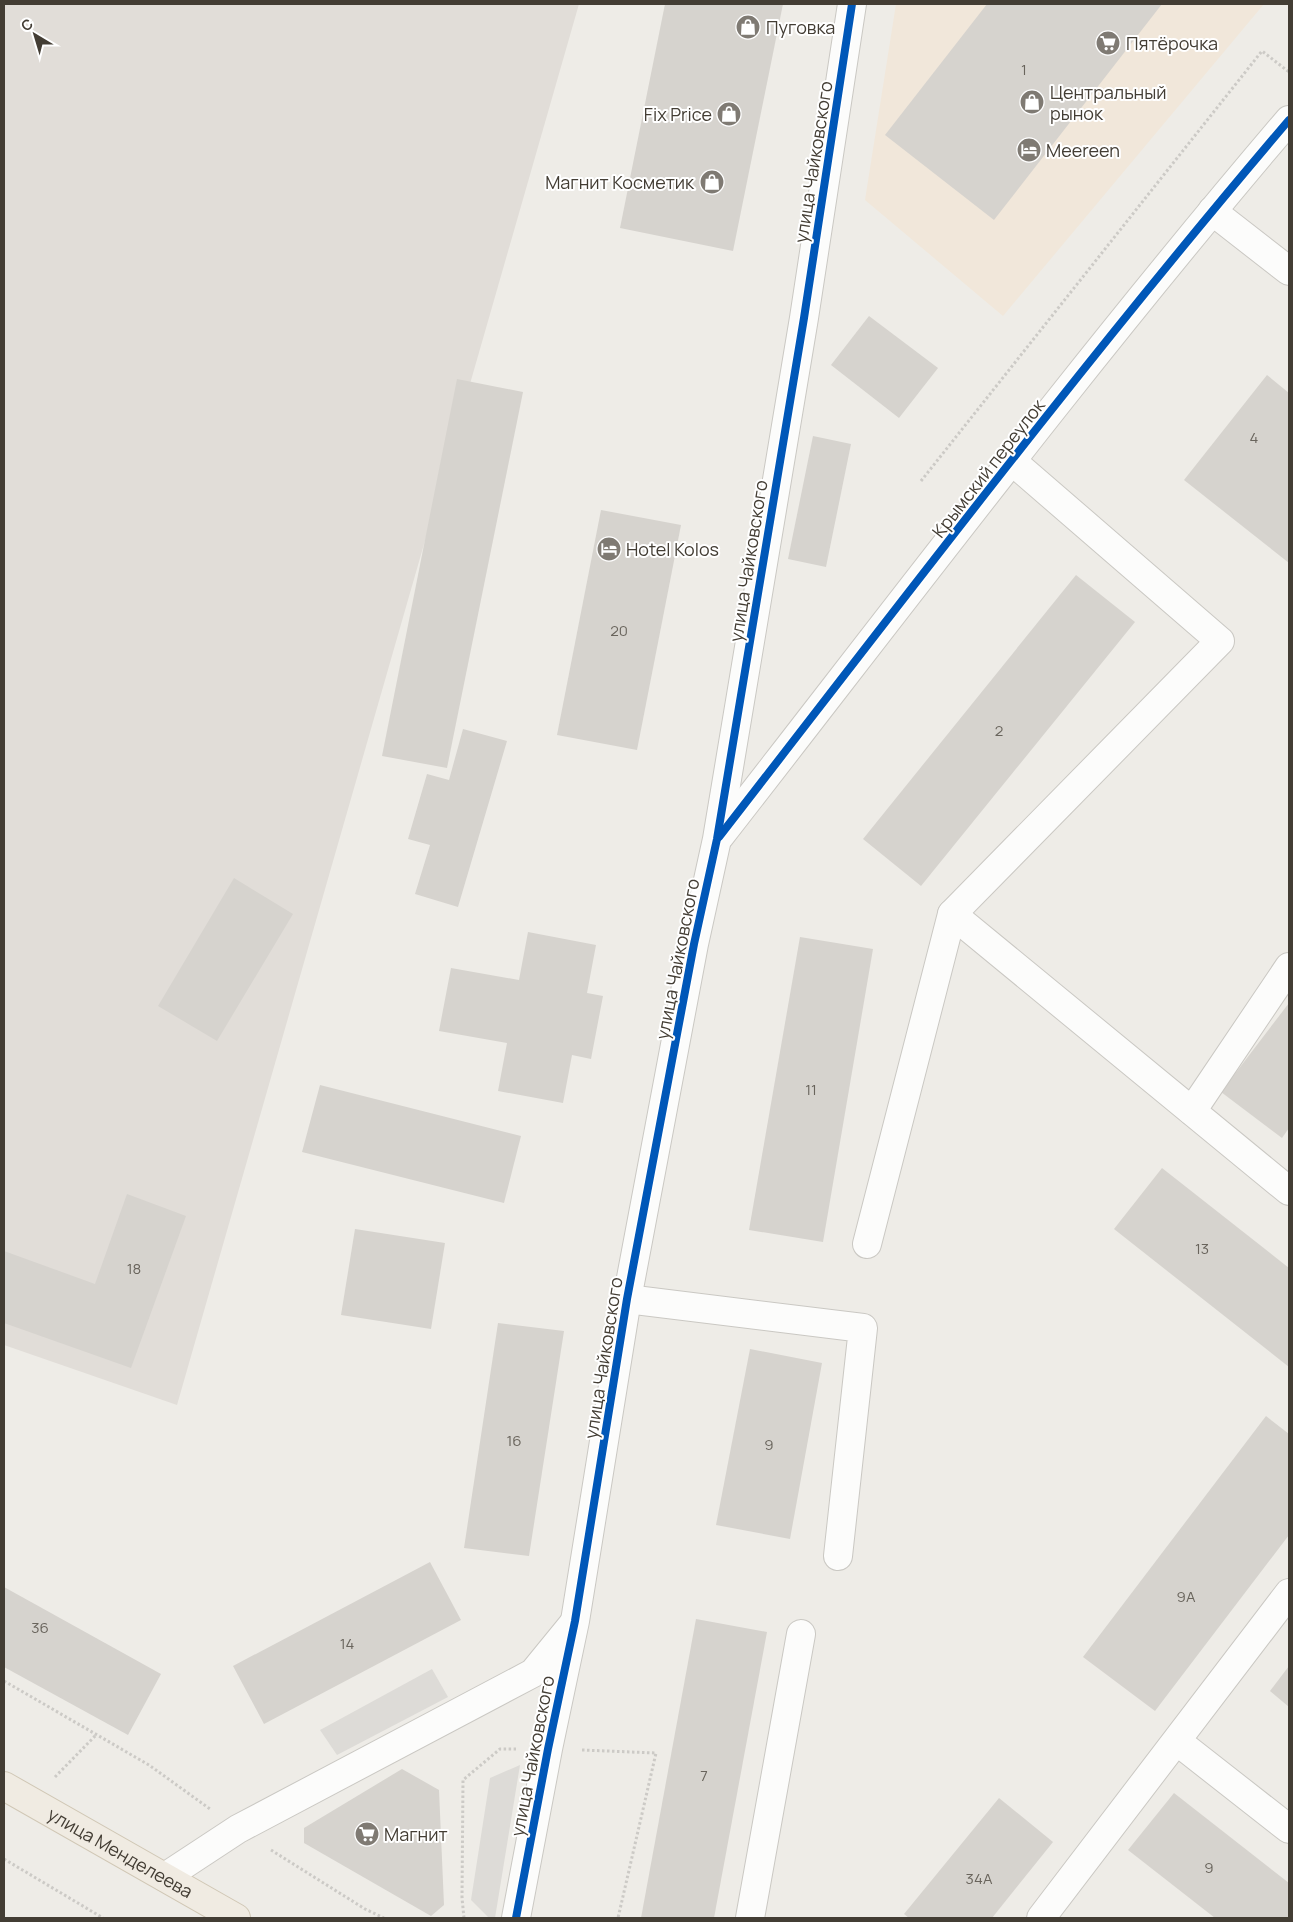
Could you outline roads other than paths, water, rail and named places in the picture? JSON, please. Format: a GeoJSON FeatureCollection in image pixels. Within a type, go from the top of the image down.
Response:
{"type":"FeatureCollection","features":[{"type":"Feature","properties":{"kind":"main road","name":"улица Менделеева"},"geometry":{"type":"LineString","coordinates":[[4,1786],[236,1918]]}},
{"type":"Feature","properties":{"kind":"street","name":"улица Чайковского"},"geometry":{"type":"LineString","coordinates":[[516,1918],[548,1749],[575,1621],[627,1299],[692,954],[717,839],[804,318],[852,4]]}},
{"type":"Feature","properties":{"kind":"street","name":"Крымский переулок"},"geometry":{"type":"LineString","coordinates":[[717,839],[1012,461],[1212,211],[1289,120]]}},
{"type":"Feature","properties":{"kind":"street"},"geometry":{"type":"LineString","coordinates":[[1212,211],[1289,270]]}},
{"type":"Feature","properties":{"kind":"street"},"geometry":{"type":"LineString","coordinates":[[867,1244],[952,914],[1220,641],[1012,461]]}},
{"type":"Feature","properties":{"kind":"street"},"geometry":{"type":"LineString","coordinates":[[952,914],[1289,1191]]}},
{"type":"Feature","properties":{"kind":"street"},"geometry":{"type":"LineString","coordinates":[[1192,1111],[1289,966]]}},
{"type":"Feature","properties":{"kind":"street"},"geometry":{"type":"LineString","coordinates":[[627,1299],[863,1328],[838,1556]]}},
{"type":"Feature","properties":{"kind":"street"},"geometry":{"type":"LineString","coordinates":[[1041,1918],[1178,1742],[1289,1593]]}},
{"type":"Feature","properties":{"kind":"street","name":"улица Чайковского"},"geometry":{"type":"LineString","coordinates":[[165,1877],[238,1829],[533,1672],[575,1621]]}},
{"type":"Feature","properties":{"kind":"street"},"geometry":{"type":"LineString","coordinates":[[750,1918],[800,1634]]}},
{"type":"Feature","properties":{"kind":"street"},"geometry":{"type":"LineString","coordinates":[[1178,1742],[1289,1829]]}},
{"type":"Feature","properties":{"kind":"place","name":"Пуговка"},"geometry":{"type":"Point","coordinates":[748,27]}},
{"type":"Feature","properties":{"kind":"place","name":"Пятёрочка"},"geometry":{"type":"Point","coordinates":[1108,43]}},
{"type":"Feature","properties":{"kind":"place","name":"Центральный рынок"},"geometry":{"type":"Point","coordinates":[1032,102]}},
{"type":"Feature","properties":{"kind":"place","name":"Fix Price"},"geometry":{"type":"Point","coordinates":[729,114]}},
{"type":"Feature","properties":{"kind":"place","name":"Meereen"},"geometry":{"type":"Point","coordinates":[1029,150]}},
{"type":"Feature","properties":{"kind":"place","name":"Магнит Косметик"},"geometry":{"type":"Point","coordinates":[712,182]}},
{"type":"Feature","properties":{"kind":"place","name":"Hotel Kolos"},"geometry":{"type":"Point","coordinates":[609,549]}},
{"type":"Feature","properties":{"kind":"place","name":"Магнит"},"geometry":{"type":"Point","coordinates":[367,1834]}}]}
